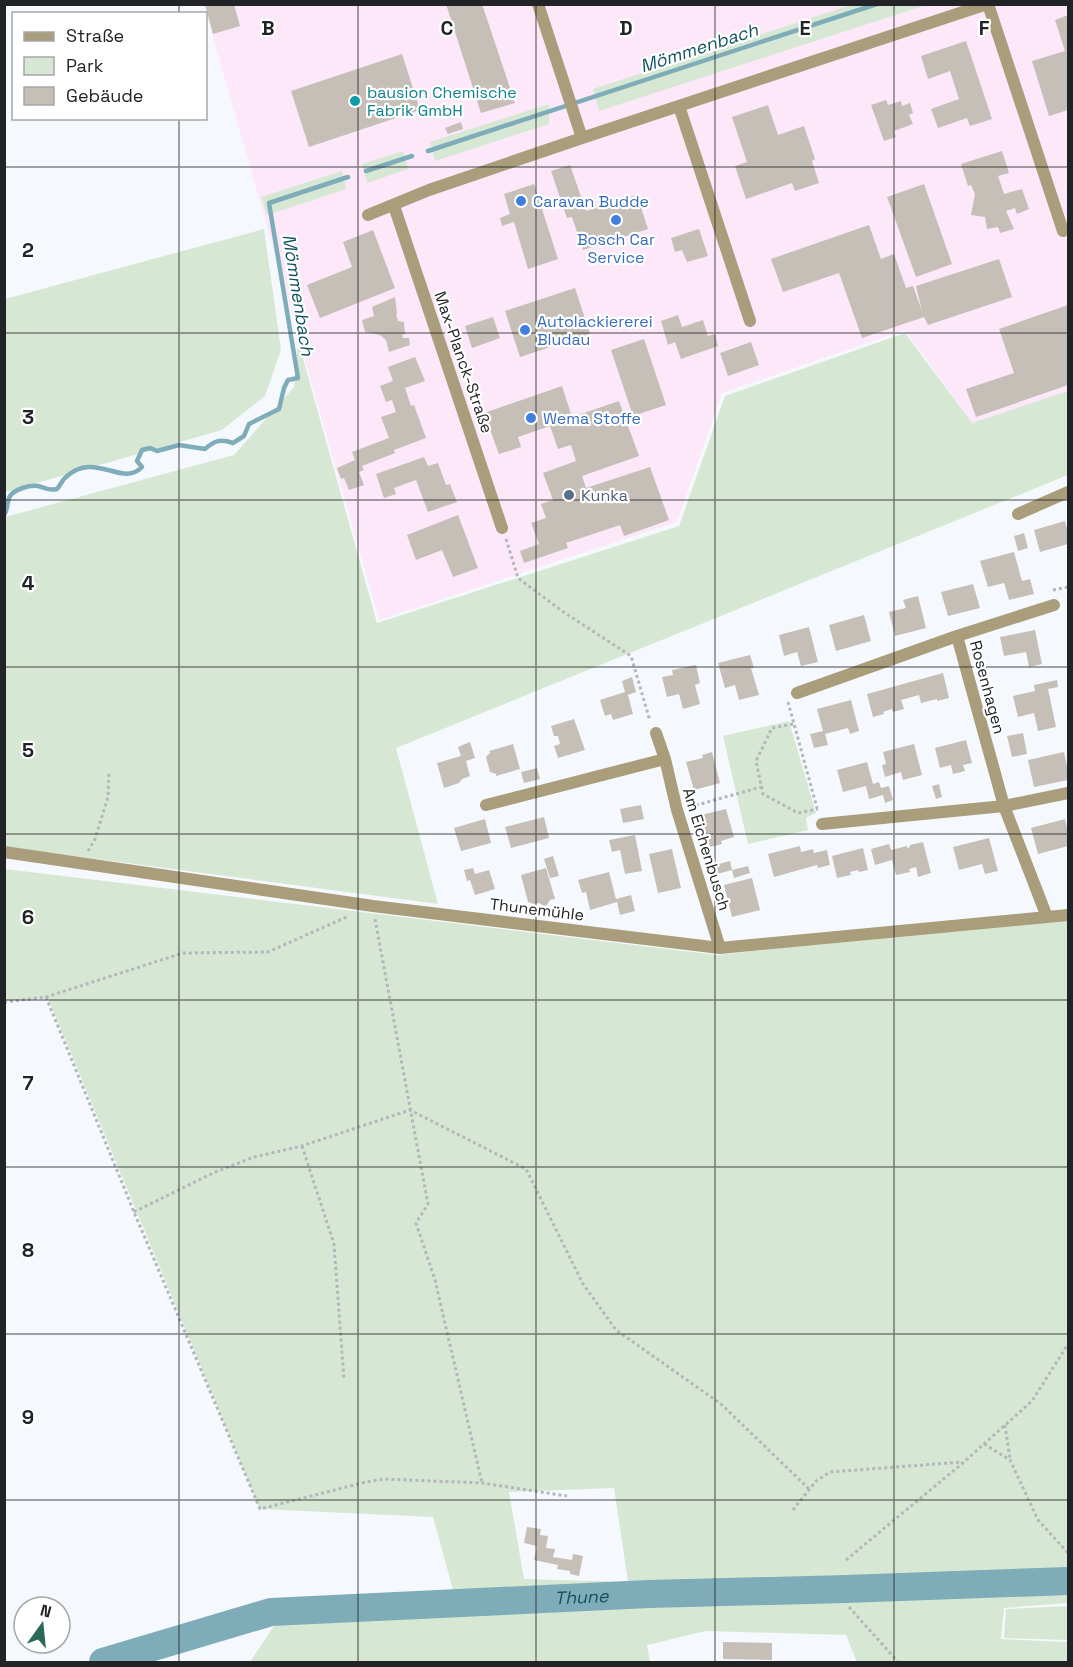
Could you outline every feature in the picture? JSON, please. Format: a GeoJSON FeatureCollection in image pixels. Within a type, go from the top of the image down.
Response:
{"type":"FeatureCollection","features":[{"type":"Feature","properties":{"kind":"street"},"geometry":{"type":"LineString","coordinates":[[538,4],[582,138]]}},
{"type":"Feature","properties":{"kind":"street"},"geometry":{"type":"LineString","coordinates":[[369,215],[429,190],[987,4],[1063,231]]}},
{"type":"Feature","properties":{"kind":"street"},"geometry":{"type":"LineString","coordinates":[[679,106],[750,321]]}},
{"type":"Feature","properties":{"kind":"street","name":"Max-Planck-Straße"},"geometry":{"type":"LineString","coordinates":[[394,206],[502,528]]}},
{"type":"Feature","properties":{"kind":"street"},"geometry":{"type":"LineString","coordinates":[[1018,514],[1068,492]]}},
{"type":"Feature","properties":{"kind":"street"},"geometry":{"type":"LineString","coordinates":[[957,636],[1054,605]]}},
{"type":"Feature","properties":{"kind":"street","name":"Rosenhagen"},"geometry":{"type":"LineString","coordinates":[[797,693],[957,636],[1004,806],[1047,917]]}},
{"type":"Feature","properties":{"kind":"street","name":"Am Eichenbusch"},"geometry":{"type":"LineString","coordinates":[[656,733],[665,759],[676,810],[720,948]]}},
{"type":"Feature","properties":{"kind":"street"},"geometry":{"type":"LineString","coordinates":[[486,805],[665,759]]}},
{"type":"Feature","properties":{"kind":"street"},"geometry":{"type":"LineString","coordinates":[[822,824],[1004,806],[1068,793]]}},
{"type":"Feature","properties":{"kind":"street","name":"Thunemühle"},"geometry":{"type":"LineString","coordinates":[[4,852],[373,906],[720,948],[1068,915]]}},
{"type":"Feature","properties":{"kind":"path"},"geometry":{"type":"LineString","coordinates":[[502,528],[518,578],[562,611],[631,656],[651,724],[656,733]]}},
{"type":"Feature","properties":{"kind":"path"},"geometry":{"type":"LineString","coordinates":[[797,693],[787,703],[822,824]]}},
{"type":"Feature","properties":{"kind":"path"},"geometry":{"type":"LineString","coordinates":[[793,724],[772,728],[756,761],[763,794],[798,813],[818,809]]}},
{"type":"Feature","properties":{"kind":"path"},"geometry":{"type":"LineString","coordinates":[[83,863],[95,839],[108,797],[110,773]]}},
{"type":"Feature","properties":{"kind":"path"},"geometry":{"type":"LineString","coordinates":[[676,810],[761,787]]}},
{"type":"Feature","properties":{"kind":"path"},"geometry":{"type":"LineString","coordinates":[[4,1002],[46,997],[183,953],[268,952],[373,906],[428,1204],[416,1223],[435,1280],[482,1483]]}},
{"type":"Feature","properties":{"kind":"path"},"geometry":{"type":"LineString","coordinates":[[46,997],[260,1509],[384,1479],[482,1483],[567,1496]]}},
{"type":"Feature","properties":{"kind":"path"},"geometry":{"type":"LineString","coordinates":[[134,1212],[213,1173],[254,1157],[302,1146],[410,1110],[526,1169],[584,1284],[616,1330],[721,1404],[809,1489]]}},
{"type":"Feature","properties":{"kind":"path"},"geometry":{"type":"LineString","coordinates":[[302,1146],[334,1244],[344,1380]]}},
{"type":"Feature","properties":{"kind":"path"},"geometry":{"type":"LineString","coordinates":[[846,1560],[964,1462],[1032,1401],[1068,1344]]}},
{"type":"Feature","properties":{"kind":"path"},"geometry":{"type":"LineString","coordinates":[[1005,1425],[1010,1460],[1038,1520],[1068,1553]]}},
{"type":"Feature","properties":{"kind":"path"},"geometry":{"type":"LineString","coordinates":[[984,1444],[1010,1460]]}},
{"type":"Feature","properties":{"kind":"path"},"geometry":{"type":"LineString","coordinates":[[793,1510],[816,1481],[830,1472],[964,1462]]}},
{"type":"Feature","properties":{"kind":"path"},"geometry":{"type":"LineString","coordinates":[[849,1607],[898,1662]]}},
{"type":"Feature","properties":{"kind":"shaded area"},"geometry":{"type":"Polygon","coordinates":[[[204,5],[1068,5],[1068,392],[972,423],[905,330],[722,393],[677,522],[379,620],[204,5]]]}},
{"type":"Feature","properties":{"kind":"green space"},"geometry":{"type":"Polygon","coordinates":[[[854,4],[926,5],[599,111],[593,89],[854,4]]]}},
{"type":"Feature","properties":{"kind":"green space"},"geometry":{"type":"Polygon","coordinates":[[[549,104],[549,124],[435,161],[430,142],[549,104]]]}},
{"type":"Feature","properties":{"kind":"green space"},"geometry":{"type":"Polygon","coordinates":[[[403,151],[408,169],[367,183],[362,164],[403,151]]]}},
{"type":"Feature","properties":{"kind":"green space"},"geometry":{"type":"Polygon","coordinates":[[[342,171],[346,189],[267,215],[261,197],[342,171]]]}},
{"type":"Feature","properties":{"kind":"green space"},"geometry":{"type":"Polygon","coordinates":[[[264,229],[281,350],[265,396],[222,430],[5,492],[5,299],[264,229]]]}},
{"type":"Feature","properties":{"kind":"green space"},"geometry":{"type":"Polygon","coordinates":[[[905,333],[972,423],[1068,391],[1068,475],[396,748],[438,904],[5,847],[5,517],[234,455],[294,387],[298,341],[377,623],[679,526],[725,396],[905,333]]]}},
{"type":"Feature","properties":{"kind":"green space"},"geometry":{"type":"Polygon","coordinates":[[[789,721],[816,813],[806,818],[808,830],[748,844],[723,736],[789,721]]]}},
{"type":"Feature","properties":{"kind":"green space"},"geometry":{"type":"Polygon","coordinates":[[[5,869],[717,955],[1068,916],[1068,1603],[1004,1608],[1001,1639],[1068,1642],[1068,1662],[857,1662],[846,1635],[706,1631],[647,1645],[650,1662],[250,1662],[276,1623],[460,1615],[433,1517],[260,1509],[48,998],[5,1000],[5,869]],[[614,1488],[509,1492],[524,1579],[628,1582],[614,1488]]]}},
{"type":"Feature","properties":{"kind":"green space"},"geometry":{"type":"Polygon","coordinates":[[[1068,1606],[1068,1640],[1004,1638],[1006,1609],[1068,1606]]]}},
{"type":"Feature","properties":{"kind":"building"},"geometry":{"type":"Polygon","coordinates":[[[205,4],[234,4],[240,26],[213,34],[205,4]]]}},
{"type":"Feature","properties":{"kind":"building"},"geometry":{"type":"Polygon","coordinates":[[[446,4],[482,4],[515,103],[481,113],[446,4]]]}},
{"type":"Feature","properties":{"kind":"building"},"geometry":{"type":"Polygon","coordinates":[[[1068,15],[1068,110],[1049,116],[1032,61],[1065,51],[1055,20],[1068,15]]]}},
{"type":"Feature","properties":{"kind":"building"},"geometry":{"type":"Polygon","coordinates":[[[966,41],[992,119],[970,126],[967,118],[938,128],[931,109],[959,99],[950,71],[928,79],[921,56],[966,41]]]}},
{"type":"Feature","properties":{"kind":"building","name":"bausion Chemische Fabrik GmbH"},"geometry":{"type":"Polygon","coordinates":[[[402,54],[420,110],[309,147],[291,91],[402,54]]]}},
{"type":"Feature","properties":{"kind":"building"},"geometry":{"type":"Polygon","coordinates":[[[886,100],[888,105],[901,101],[902,106],[910,103],[913,113],[909,115],[913,124],[894,131],[896,137],[884,141],[871,105],[886,100]]]}},
{"type":"Feature","properties":{"kind":"building"},"geometry":{"type":"Polygon","coordinates":[[[768,105],[778,135],[804,126],[815,159],[812,161],[819,183],[795,191],[792,183],[746,199],[735,166],[747,162],[732,117],[768,105]]]}},
{"type":"Feature","properties":{"kind":"building"},"geometry":{"type":"Polygon","coordinates":[[[461,122],[463,129],[448,134],[445,128],[461,122]]]}},
{"type":"Feature","properties":{"kind":"building"},"geometry":{"type":"Polygon","coordinates":[[[1002,151],[1009,173],[998,176],[1004,194],[1022,189],[1029,209],[1017,214],[1015,208],[1006,211],[1014,229],[1000,233],[998,227],[987,229],[985,217],[971,215],[975,194],[971,185],[968,186],[961,164],[1002,151]]]}},
{"type":"Feature","properties":{"kind":"building"},"geometry":{"type":"Polygon","coordinates":[[[570,165],[586,211],[637,195],[648,229],[583,250],[572,217],[567,218],[551,171],[570,165]]]}},
{"type":"Feature","properties":{"kind":"building"},"geometry":{"type":"Polygon","coordinates":[[[534,184],[558,259],[528,269],[514,222],[502,226],[500,218],[510,214],[504,194],[534,184]]]}},
{"type":"Feature","properties":{"kind":"building"},"geometry":{"type":"Polygon","coordinates":[[[924,184],[952,264],[916,277],[887,197],[924,184]]]}},
{"type":"Feature","properties":{"kind":"building"},"geometry":{"type":"Polygon","coordinates":[[[869,225],[881,259],[894,254],[906,288],[913,286],[922,311],[916,286],[999,259],[1012,297],[928,325],[924,317],[862,338],[839,273],[783,292],[771,259],[869,225]]]}},
{"type":"Feature","properties":{"kind":"building"},"geometry":{"type":"Polygon","coordinates":[[[699,229],[708,256],[687,262],[682,250],[675,252],[671,238],[699,229]]]}},
{"type":"Feature","properties":{"kind":"building"},"geometry":{"type":"Polygon","coordinates":[[[373,230],[395,288],[320,318],[307,285],[352,267],[343,242],[373,230]]]}},
{"type":"Feature","properties":{"kind":"building"},"geometry":{"type":"Polygon","coordinates":[[[575,288],[590,334],[520,357],[505,311],[575,288]]]}},
{"type":"Feature","properties":{"kind":"building"},"geometry":{"type":"Polygon","coordinates":[[[395,297],[398,321],[404,322],[405,334],[402,335],[403,338],[409,338],[410,345],[389,352],[386,340],[380,335],[365,332],[362,320],[374,316],[372,307],[395,297]]]}},
{"type":"Feature","properties":{"kind":"building"},"geometry":{"type":"Polygon","coordinates":[[[1068,305],[1068,385],[976,417],[966,389],[1014,373],[999,329],[1068,305]]]}},
{"type":"Feature","properties":{"kind":"building"},"geometry":{"type":"Polygon","coordinates":[[[678,315],[682,327],[703,320],[708,336],[715,334],[718,346],[681,359],[675,342],[668,345],[661,321],[678,315]]]}},
{"type":"Feature","properties":{"kind":"building"},"geometry":{"type":"Polygon","coordinates":[[[493,317],[500,338],[472,348],[465,326],[493,317]]]}},
{"type":"Feature","properties":{"kind":"building"},"geometry":{"type":"Polygon","coordinates":[[[644,339],[666,405],[633,416],[611,350],[644,339]]]}},
{"type":"Feature","properties":{"kind":"building"},"geometry":{"type":"Polygon","coordinates":[[[751,342],[759,365],[728,376],[720,353],[751,342]]]}},
{"type":"Feature","properties":{"kind":"building"},"geometry":{"type":"Polygon","coordinates":[[[415,357],[425,381],[405,388],[426,438],[394,450],[395,453],[362,466],[364,470],[359,472],[364,485],[349,490],[337,468],[355,460],[352,452],[389,438],[381,417],[396,412],[392,400],[386,402],[380,386],[393,381],[388,367],[415,357]]]}},
{"type":"Feature","properties":{"kind":"building"},"geometry":{"type":"Polygon","coordinates":[[[562,386],[572,417],[619,401],[639,456],[582,476],[586,488],[650,467],[669,520],[624,536],[620,525],[566,543],[568,548],[524,563],[520,551],[539,544],[531,523],[546,518],[541,504],[553,500],[543,473],[576,461],[571,445],[558,449],[550,426],[518,437],[521,447],[499,454],[484,413],[562,386]]]}},
{"type":"Feature","properties":{"kind":"building"},"geometry":{"type":"Polygon","coordinates":[[[424,457],[428,466],[438,463],[446,485],[450,484],[457,502],[428,512],[416,480],[394,488],[396,494],[384,498],[376,474],[424,457]]]}},
{"type":"Feature","properties":{"kind":"building"},"geometry":{"type":"Polygon","coordinates":[[[458,515],[478,568],[453,577],[442,550],[416,560],[407,535],[458,515]]]}},
{"type":"Feature","properties":{"kind":"building"},"geometry":{"type":"Polygon","coordinates":[[[1065,521],[1068,544],[1040,552],[1034,530],[1065,521]]]}},
{"type":"Feature","properties":{"kind":"building"},"geometry":{"type":"Polygon","coordinates":[[[1024,533],[1028,548],[1018,551],[1014,536],[1024,533]]]}},
{"type":"Feature","properties":{"kind":"building"},"geometry":{"type":"Polygon","coordinates":[[[1014,552],[1022,581],[1030,579],[1034,594],[1009,600],[1004,583],[988,587],[980,561],[1014,552]]]}},
{"type":"Feature","properties":{"kind":"building"},"geometry":{"type":"Polygon","coordinates":[[[973,584],[980,608],[948,616],[941,592],[973,584]]]}},
{"type":"Feature","properties":{"kind":"building"},"geometry":{"type":"Polygon","coordinates":[[[918,596],[926,628],[895,636],[889,612],[906,608],[903,600],[918,596]]]}},
{"type":"Feature","properties":{"kind":"building"},"geometry":{"type":"Polygon","coordinates":[[[864,615],[871,641],[836,651],[829,625],[864,615]]]}},
{"type":"Feature","properties":{"kind":"building"},"geometry":{"type":"Polygon","coordinates":[[[809,627],[818,662],[801,666],[797,652],[784,656],[779,635],[809,627]]]}},
{"type":"Feature","properties":{"kind":"building"},"geometry":{"type":"Polygon","coordinates":[[[1035,630],[1042,664],[1029,667],[1026,652],[1004,656],[1000,637],[1035,630]]]}},
{"type":"Feature","properties":{"kind":"building"},"geometry":{"type":"Polygon","coordinates":[[[750,655],[754,668],[751,668],[759,695],[739,700],[735,685],[725,688],[718,663],[750,655]]]}},
{"type":"Feature","properties":{"kind":"building"},"geometry":{"type":"Polygon","coordinates":[[[696,665],[700,683],[695,685],[700,704],[683,709],[679,694],[667,697],[662,677],[673,675],[672,670],[696,665]]]}},
{"type":"Feature","properties":{"kind":"building"},"geometry":{"type":"Polygon","coordinates":[[[943,673],[949,698],[921,703],[919,695],[901,700],[904,709],[893,712],[892,709],[873,717],[867,694],[943,673]]]}},
{"type":"Feature","properties":{"kind":"building"},"geometry":{"type":"Polygon","coordinates":[[[632,677],[636,692],[628,695],[633,714],[613,720],[611,714],[605,716],[600,700],[625,692],[622,681],[632,677]]]}},
{"type":"Feature","properties":{"kind":"building"},"geometry":{"type":"Polygon","coordinates":[[[1057,680],[1058,687],[1048,689],[1056,727],[1038,731],[1034,713],[1018,717],[1013,696],[1035,691],[1034,685],[1057,680]]]}},
{"type":"Feature","properties":{"kind":"building"},"geometry":{"type":"Polygon","coordinates":[[[851,700],[859,731],[850,734],[848,728],[825,734],[828,745],[814,748],[810,734],[823,731],[817,709],[851,700]]]}},
{"type":"Feature","properties":{"kind":"building"},"geometry":{"type":"Polygon","coordinates":[[[574,719],[585,750],[558,758],[554,746],[560,744],[551,726],[574,719]]]}},
{"type":"Feature","properties":{"kind":"building"},"geometry":{"type":"Polygon","coordinates":[[[1023,733],[1027,754],[1012,757],[1007,736],[1023,733]]]}},
{"type":"Feature","properties":{"kind":"building"},"geometry":{"type":"Polygon","coordinates":[[[966,740],[972,763],[963,765],[965,771],[953,774],[951,765],[940,768],[935,748],[966,740]]]}},
{"type":"Feature","properties":{"kind":"building"},"geometry":{"type":"Polygon","coordinates":[[[470,742],[475,758],[466,761],[470,776],[444,788],[437,763],[461,756],[458,747],[470,742]]]}},
{"type":"Feature","properties":{"kind":"building"},"geometry":{"type":"Polygon","coordinates":[[[513,744],[520,769],[496,776],[490,772],[486,757],[489,751],[513,744]]]}},
{"type":"Feature","properties":{"kind":"building"},"geometry":{"type":"Polygon","coordinates":[[[914,744],[922,775],[903,780],[901,772],[885,777],[882,765],[886,764],[883,752],[914,744]]]}},
{"type":"Feature","properties":{"kind":"building"},"geometry":{"type":"Polygon","coordinates":[[[712,752],[720,783],[694,790],[686,762],[703,758],[702,755],[712,752]]]}},
{"type":"Feature","properties":{"kind":"building"},"geometry":{"type":"Polygon","coordinates":[[[1064,752],[1068,780],[1034,787],[1028,760],[1064,752]]]}},
{"type":"Feature","properties":{"kind":"building"},"geometry":{"type":"Polygon","coordinates":[[[867,762],[873,784],[879,782],[881,788],[889,786],[893,800],[885,803],[883,795],[869,799],[866,786],[843,792],[837,770],[867,762]]]}},
{"type":"Feature","properties":{"kind":"building"},"geometry":{"type":"Polygon","coordinates":[[[537,768],[540,779],[524,783],[521,772],[537,768]]]}},
{"type":"Feature","properties":{"kind":"building"},"geometry":{"type":"Polygon","coordinates":[[[939,784],[942,797],[936,799],[932,786],[939,784]]]}},
{"type":"Feature","properties":{"kind":"building"},"geometry":{"type":"Polygon","coordinates":[[[641,805],[644,819],[623,823],[620,809],[641,805]]]}},
{"type":"Feature","properties":{"kind":"building"},"geometry":{"type":"Polygon","coordinates":[[[726,809],[734,837],[721,841],[722,844],[710,847],[701,815],[726,809]]]}},
{"type":"Feature","properties":{"kind":"building"},"geometry":{"type":"Polygon","coordinates":[[[544,817],[549,838],[511,848],[505,827],[544,817]]]}},
{"type":"Feature","properties":{"kind":"building"},"geometry":{"type":"Polygon","coordinates":[[[485,819],[491,843],[461,851],[454,828],[485,819]]]}},
{"type":"Feature","properties":{"kind":"building"},"geometry":{"type":"Polygon","coordinates":[[[1065,819],[1068,846],[1038,854],[1031,828],[1065,819]]]}},
{"type":"Feature","properties":{"kind":"building"},"geometry":{"type":"Polygon","coordinates":[[[635,835],[642,871],[625,874],[620,850],[612,852],[609,840],[635,835]]]}},
{"type":"Feature","properties":{"kind":"building"},"geometry":{"type":"Polygon","coordinates":[[[989,838],[998,871],[985,874],[982,864],[959,870],[953,847],[989,838]]]}},
{"type":"Feature","properties":{"kind":"building"},"geometry":{"type":"Polygon","coordinates":[[[923,842],[931,873],[918,877],[916,867],[909,869],[910,872],[896,875],[892,860],[875,865],[871,849],[889,844],[891,850],[907,846],[907,848],[923,842]]]}},
{"type":"Feature","properties":{"kind":"building"},"geometry":{"type":"Polygon","coordinates":[[[800,846],[801,852],[813,849],[814,853],[827,850],[830,865],[818,868],[817,865],[774,877],[768,854],[800,846]]]}},
{"type":"Feature","properties":{"kind":"building"},"geometry":{"type":"Polygon","coordinates":[[[863,848],[868,870],[850,872],[851,875],[837,878],[832,856],[863,848]]]}},
{"type":"Feature","properties":{"kind":"building"},"geometry":{"type":"Polygon","coordinates":[[[672,849],[681,888],[658,893],[649,854],[672,849]]]}},
{"type":"Feature","properties":{"kind":"building"},"geometry":{"type":"Polygon","coordinates":[[[553,856],[559,876],[550,878],[544,859],[553,856]]]}},
{"type":"Feature","properties":{"kind":"building"},"geometry":{"type":"Polygon","coordinates":[[[730,861],[732,870],[717,874],[715,865],[730,861]]]}},
{"type":"Feature","properties":{"kind":"building"},"geometry":{"type":"Polygon","coordinates":[[[748,866],[750,873],[734,878],[732,870],[748,866]]]}},
{"type":"Feature","properties":{"kind":"building"},"geometry":{"type":"Polygon","coordinates":[[[473,868],[475,874],[489,870],[495,889],[475,895],[464,870],[473,868]]]}},
{"type":"Feature","properties":{"kind":"building"},"geometry":{"type":"Polygon","coordinates":[[[546,868],[555,899],[550,900],[544,906],[528,902],[521,875],[546,868]]]}},
{"type":"Feature","properties":{"kind":"building"},"geometry":{"type":"Polygon","coordinates":[[[609,872],[616,899],[631,895],[635,911],[620,915],[617,902],[590,910],[586,892],[582,893],[578,880],[609,872]]]}},
{"type":"Feature","properties":{"kind":"building"},"geometry":{"type":"Polygon","coordinates":[[[752,878],[760,910],[732,917],[724,885],[752,878]]]}},
{"type":"Feature","properties":{"kind":"building"},"geometry":{"type":"Polygon","coordinates":[[[527,1527],[541,1529],[540,1535],[548,1536],[546,1548],[555,1549],[553,1557],[572,1560],[573,1554],[583,1556],[579,1576],[570,1574],[570,1571],[557,1569],[558,1565],[534,1560],[537,1546],[524,1543],[527,1527]]]}},
{"type":"Feature","properties":{"kind":"building"},"geometry":{"type":"Polygon","coordinates":[[[723,1642],[772,1643],[772,1660],[723,1659],[723,1642]]]}},
{"type":"Feature","properties":{"kind":"waterway","name":"Mömmenbach"},"geometry":{"type":"LineString","coordinates":[[428,151],[877,4]]}},
{"type":"Feature","properties":{"kind":"waterway","name":"Mömmenbach"},"geometry":{"type":"LineString","coordinates":[[366,171],[412,156]]}},
{"type":"Feature","properties":{"kind":"waterway","name":"Mömmenbach"},"geometry":{"type":"LineString","coordinates":[[4,515],[10,496],[22,488],[38,486],[57,489],[66,477],[87,467],[126,474],[134,472],[142,467],[137,461],[142,450],[150,448],[157,451],[179,445],[205,449],[218,441],[233,443],[244,436],[249,424],[279,409],[288,380],[298,378],[269,203],[348,177]]}},
{"type":"Feature","properties":{"kind":"waterway","name":"Thune"},"geometry":{"type":"LineString","coordinates":[[103,1662],[271,1612],[649,1594],[1068,1581]]}},
{"type":"Feature","properties":{"kind":"place","name":"bausion Chemische Fabrik GmbH"},"geometry":{"type":"Point","coordinates":[355,101]}},
{"type":"Feature","properties":{"kind":"place","name":"Caravan Budde"},"geometry":{"type":"Point","coordinates":[521,201]}},
{"type":"Feature","properties":{"kind":"place","name":"Bosch Car Service"},"geometry":{"type":"Point","coordinates":[616,220]}},
{"type":"Feature","properties":{"kind":"place","name":"Autolackiererei Bludau"},"geometry":{"type":"Point","coordinates":[525,330]}},
{"type":"Feature","properties":{"kind":"place","name":"Wema Stoffe"},"geometry":{"type":"Point","coordinates":[531,418]}},
{"type":"Feature","properties":{"kind":"place","name":"Kunka"},"geometry":{"type":"Point","coordinates":[569,495]}}]}
